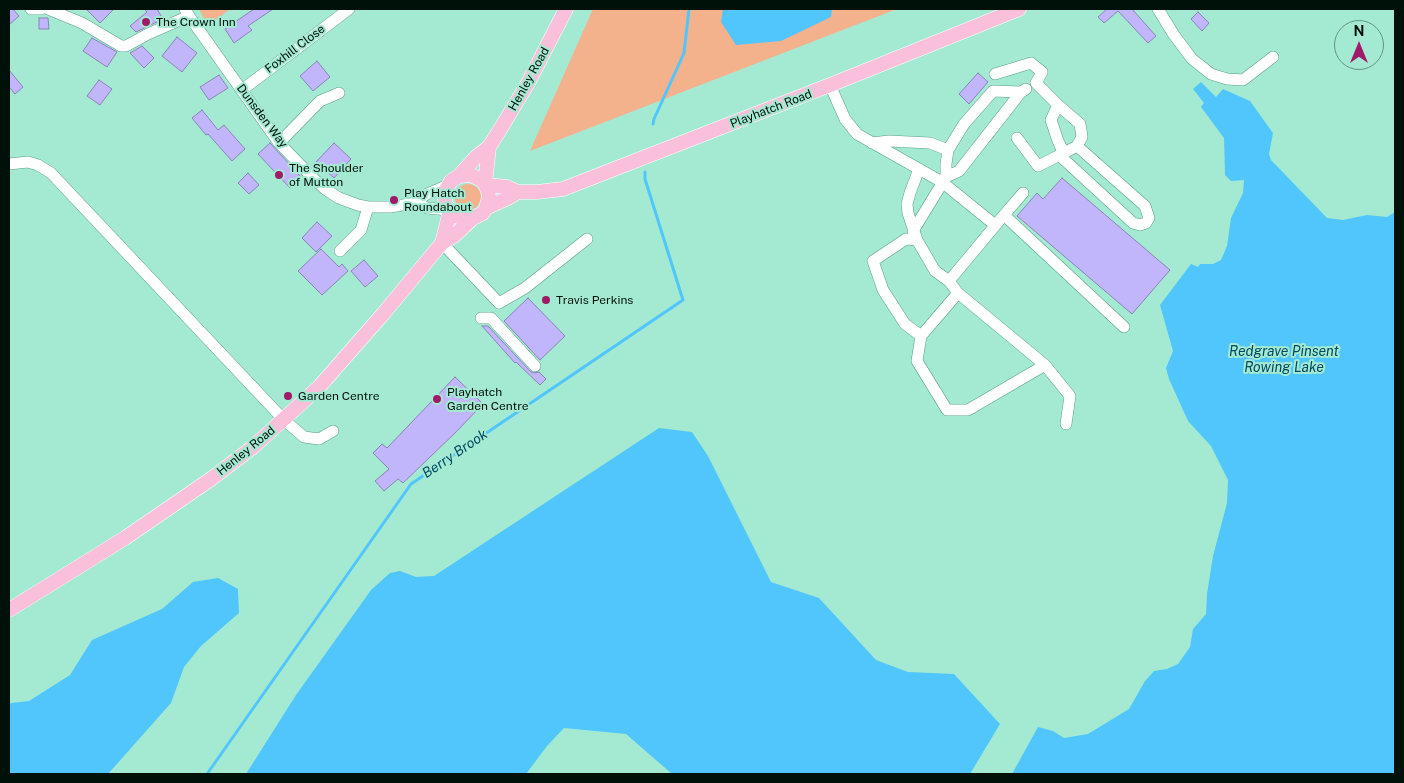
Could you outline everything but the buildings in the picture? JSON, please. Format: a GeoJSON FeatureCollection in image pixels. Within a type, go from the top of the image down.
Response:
{"type":"FeatureCollection","features":[{"type":"Feature","properties":{"kind":"main road","name":"Henley Road"},"geometry":{"type":"LineString","coordinates":[[454,181],[476,157],[489,147],[528,83],[566,9]]}},
{"type":"Feature","properties":{"kind":"main road","name":"Playhatch Road"},"geometry":{"type":"LineString","coordinates":[[485,185],[507,187],[518,192],[563,189],[1019,9]]}},
{"type":"Feature","properties":{"kind":"main road","name":"Henley Road"},"geometry":{"type":"LineString","coordinates":[[485,185],[489,147]]}},
{"type":"Feature","properties":{"kind":"main road"},"geometry":{"type":"LineString","coordinates":[[471,175],[481,180],[485,185],[489,197],[486,208],[478,216],[467,219],[460,218],[449,211],[445,195],[454,181],[471,175]]}},
{"type":"Feature","properties":{"kind":"main road","name":"Playhatch Road"},"geometry":{"type":"LineString","coordinates":[[486,208],[518,192]]}},
{"type":"Feature","properties":{"kind":"main road","name":"Henley Road"},"geometry":{"type":"LineString","coordinates":[[442,243],[449,211]]}},
{"type":"Feature","properties":{"kind":"main road","name":"Henley Road"},"geometry":{"type":"LineString","coordinates":[[9,610],[125,538],[211,479],[253,447],[319,387],[442,243],[454,236],[473,218]]}},
{"type":"Feature","properties":{"kind":"street"},"geometry":{"type":"LineString","coordinates":[[31,9],[41,9]]}},
{"type":"Feature","properties":{"kind":"street"},"geometry":{"type":"LineString","coordinates":[[48,9],[82,23],[121,46],[126,46],[187,12]]}},
{"type":"Feature","properties":{"kind":"street","name":"Foxhill Close"},"geometry":{"type":"LineString","coordinates":[[242,90],[349,9]]}},
{"type":"Feature","properties":{"kind":"street"},"geometry":{"type":"LineString","coordinates":[[1158,9],[1192,59],[1211,74],[1227,79],[1243,80],[1273,57]]}},
{"type":"Feature","properties":{"kind":"street","name":"Dunsden Way"},"geometry":{"type":"LineString","coordinates":[[187,12],[279,143],[325,189],[358,206],[390,207],[416,203],[425,195],[454,181]]}},
{"type":"Feature","properties":{"kind":"street"},"geometry":{"type":"LineString","coordinates":[[944,179],[959,171],[1021,92],[1036,83],[1042,72],[1032,63],[996,74]]}},
{"type":"Feature","properties":{"kind":"street"},"geometry":{"type":"LineString","coordinates":[[1017,138],[1038,166],[1078,146],[1082,137],[1080,124],[1036,83]]}},
{"type":"Feature","properties":{"kind":"street"},"geometry":{"type":"LineString","coordinates":[[830,85],[844,120],[857,134],[919,169],[944,179],[995,225]]}},
{"type":"Feature","properties":{"kind":"street"},"geometry":{"type":"LineString","coordinates":[[921,336],[905,324],[883,290],[874,261],[906,239],[915,236],[944,179],[948,150],[964,124],[993,91],[1021,92]]}},
{"type":"Feature","properties":{"kind":"street"},"geometry":{"type":"LineString","coordinates":[[279,143],[320,101],[339,93]]}},
{"type":"Feature","properties":{"kind":"street"},"geometry":{"type":"LineString","coordinates":[[1058,105],[1051,120],[1062,154],[1133,222],[1140,225],[1146,223],[1149,218],[1145,206],[1078,146]]}},
{"type":"Feature","properties":{"kind":"street"},"geometry":{"type":"LineString","coordinates":[[872,144],[889,142],[930,143],[948,150]]}},
{"type":"Feature","properties":{"kind":"street"},"geometry":{"type":"LineString","coordinates":[[9,164],[28,162],[38,165],[51,173],[283,419],[304,437],[319,439],[333,432]]}},
{"type":"Feature","properties":{"kind":"street"},"geometry":{"type":"LineString","coordinates":[[919,169],[907,204],[915,236],[935,270],[949,281],[958,293],[1045,365],[1070,396],[1066,424]]}},
{"type":"Feature","properties":{"kind":"street"},"geometry":{"type":"LineString","coordinates":[[949,281],[1023,193]]}},
{"type":"Feature","properties":{"kind":"street","name":"Dunsden Way"},"geometry":{"type":"LineString","coordinates":[[416,203],[427,208],[449,211]]}},
{"type":"Feature","properties":{"kind":"street"},"geometry":{"type":"LineString","coordinates":[[340,251],[361,230],[368,207]]}},
{"type":"Feature","properties":{"kind":"street"},"geometry":{"type":"LineString","coordinates":[[1004,215],[1124,327]]}},
{"type":"Feature","properties":{"kind":"street"},"geometry":{"type":"LineString","coordinates":[[442,243],[499,303],[525,288],[587,239]]}},
{"type":"Feature","properties":{"kind":"street"},"geometry":{"type":"LineString","coordinates":[[958,293],[921,336],[917,362],[947,410],[968,410],[1045,365]]}},
{"type":"Feature","properties":{"kind":"street"},"geometry":{"type":"LineString","coordinates":[[481,318],[491,318],[535,366]]}},
{"type":"Feature","properties":{"kind":"shaded area"},"geometry":{"type":"Polygon","coordinates":[[[199,9],[230,9],[208,26],[199,9]]]}},
{"type":"Feature","properties":{"kind":"shaded area"},"geometry":{"type":"Polygon","coordinates":[[[593,9],[897,9],[530,151],[593,9]]]}},
{"type":"Feature","properties":{"kind":"shaded area"},"geometry":{"type":"Polygon","coordinates":[[[468,184],[477,188],[481,197],[477,206],[468,210],[459,206],[455,197],[459,188],[468,184]]]}},
{"type":"Feature","properties":{"kind":"water"},"geometry":{"type":"Polygon","coordinates":[[[723,9],[832,9],[831,17],[781,41],[736,45],[721,22],[723,9]]]}},
{"type":"Feature","properties":{"kind":"water","name":"Redgrave Pinsent Rowing Lake"},"geometry":{"type":"Polygon","coordinates":[[[1201,82],[1216,97],[1223,89],[1250,101],[1273,133],[1269,154],[1271,160],[1327,218],[1343,220],[1367,215],[1387,217],[1395,212],[1395,774],[1012,774],[1038,727],[1053,731],[1064,738],[1088,734],[1129,709],[1145,681],[1154,671],[1167,669],[1178,664],[1190,647],[1193,629],[1206,614],[1213,556],[1227,503],[1228,480],[1211,446],[1188,421],[1169,379],[1166,368],[1173,351],[1160,305],[1191,264],[1198,267],[1200,264],[1213,264],[1221,260],[1227,246],[1231,218],[1243,193],[1244,180],[1231,181],[1225,175],[1224,138],[1201,107],[1204,103],[1193,89],[1201,82]]]}},
{"type":"Feature","properties":{"kind":"water"},"geometry":{"type":"Polygon","coordinates":[[[659,428],[692,432],[708,456],[771,582],[819,598],[876,660],[908,672],[954,674],[1000,724],[970,774],[672,774],[626,734],[564,728],[547,746],[526,774],[246,774],[296,695],[371,590],[390,573],[400,571],[416,577],[434,576],[659,428]]]}},
{"type":"Feature","properties":{"kind":"water"},"geometry":{"type":"Polygon","coordinates":[[[218,578],[238,589],[239,613],[201,646],[184,667],[171,703],[108,774],[9,774],[9,704],[29,701],[70,675],[92,640],[162,609],[193,582],[218,578]]]}},
{"type":"Feature","properties":{"kind":"waterway","name":"Berry Brook"},"geometry":{"type":"LineString","coordinates":[[653,124],[684,53],[689,9]]}},
{"type":"Feature","properties":{"kind":"waterway","name":"Berry Brook"},"geometry":{"type":"LineString","coordinates":[[207,774],[411,484],[683,300],[645,179],[645,172]]}},
{"type":"Feature","properties":{"kind":"place","name":"The Crown Inn"},"geometry":{"type":"Point","coordinates":[146,22]}},
{"type":"Feature","properties":{"kind":"place","name":"The Shoulder of Mutton"},"geometry":{"type":"Point","coordinates":[279,175]}},
{"type":"Feature","properties":{"kind":"place","name":"Play Hatch Roundabout"},"geometry":{"type":"Point","coordinates":[394,200]}},
{"type":"Feature","properties":{"kind":"place","name":"Travis Perkins"},"geometry":{"type":"Point","coordinates":[546,300]}},
{"type":"Feature","properties":{"kind":"place","name":"Garden Centre"},"geometry":{"type":"Point","coordinates":[288,396]}},
{"type":"Feature","properties":{"kind":"place","name":"Playhatch Garden Centre"},"geometry":{"type":"Point","coordinates":[437,399]}}]}
